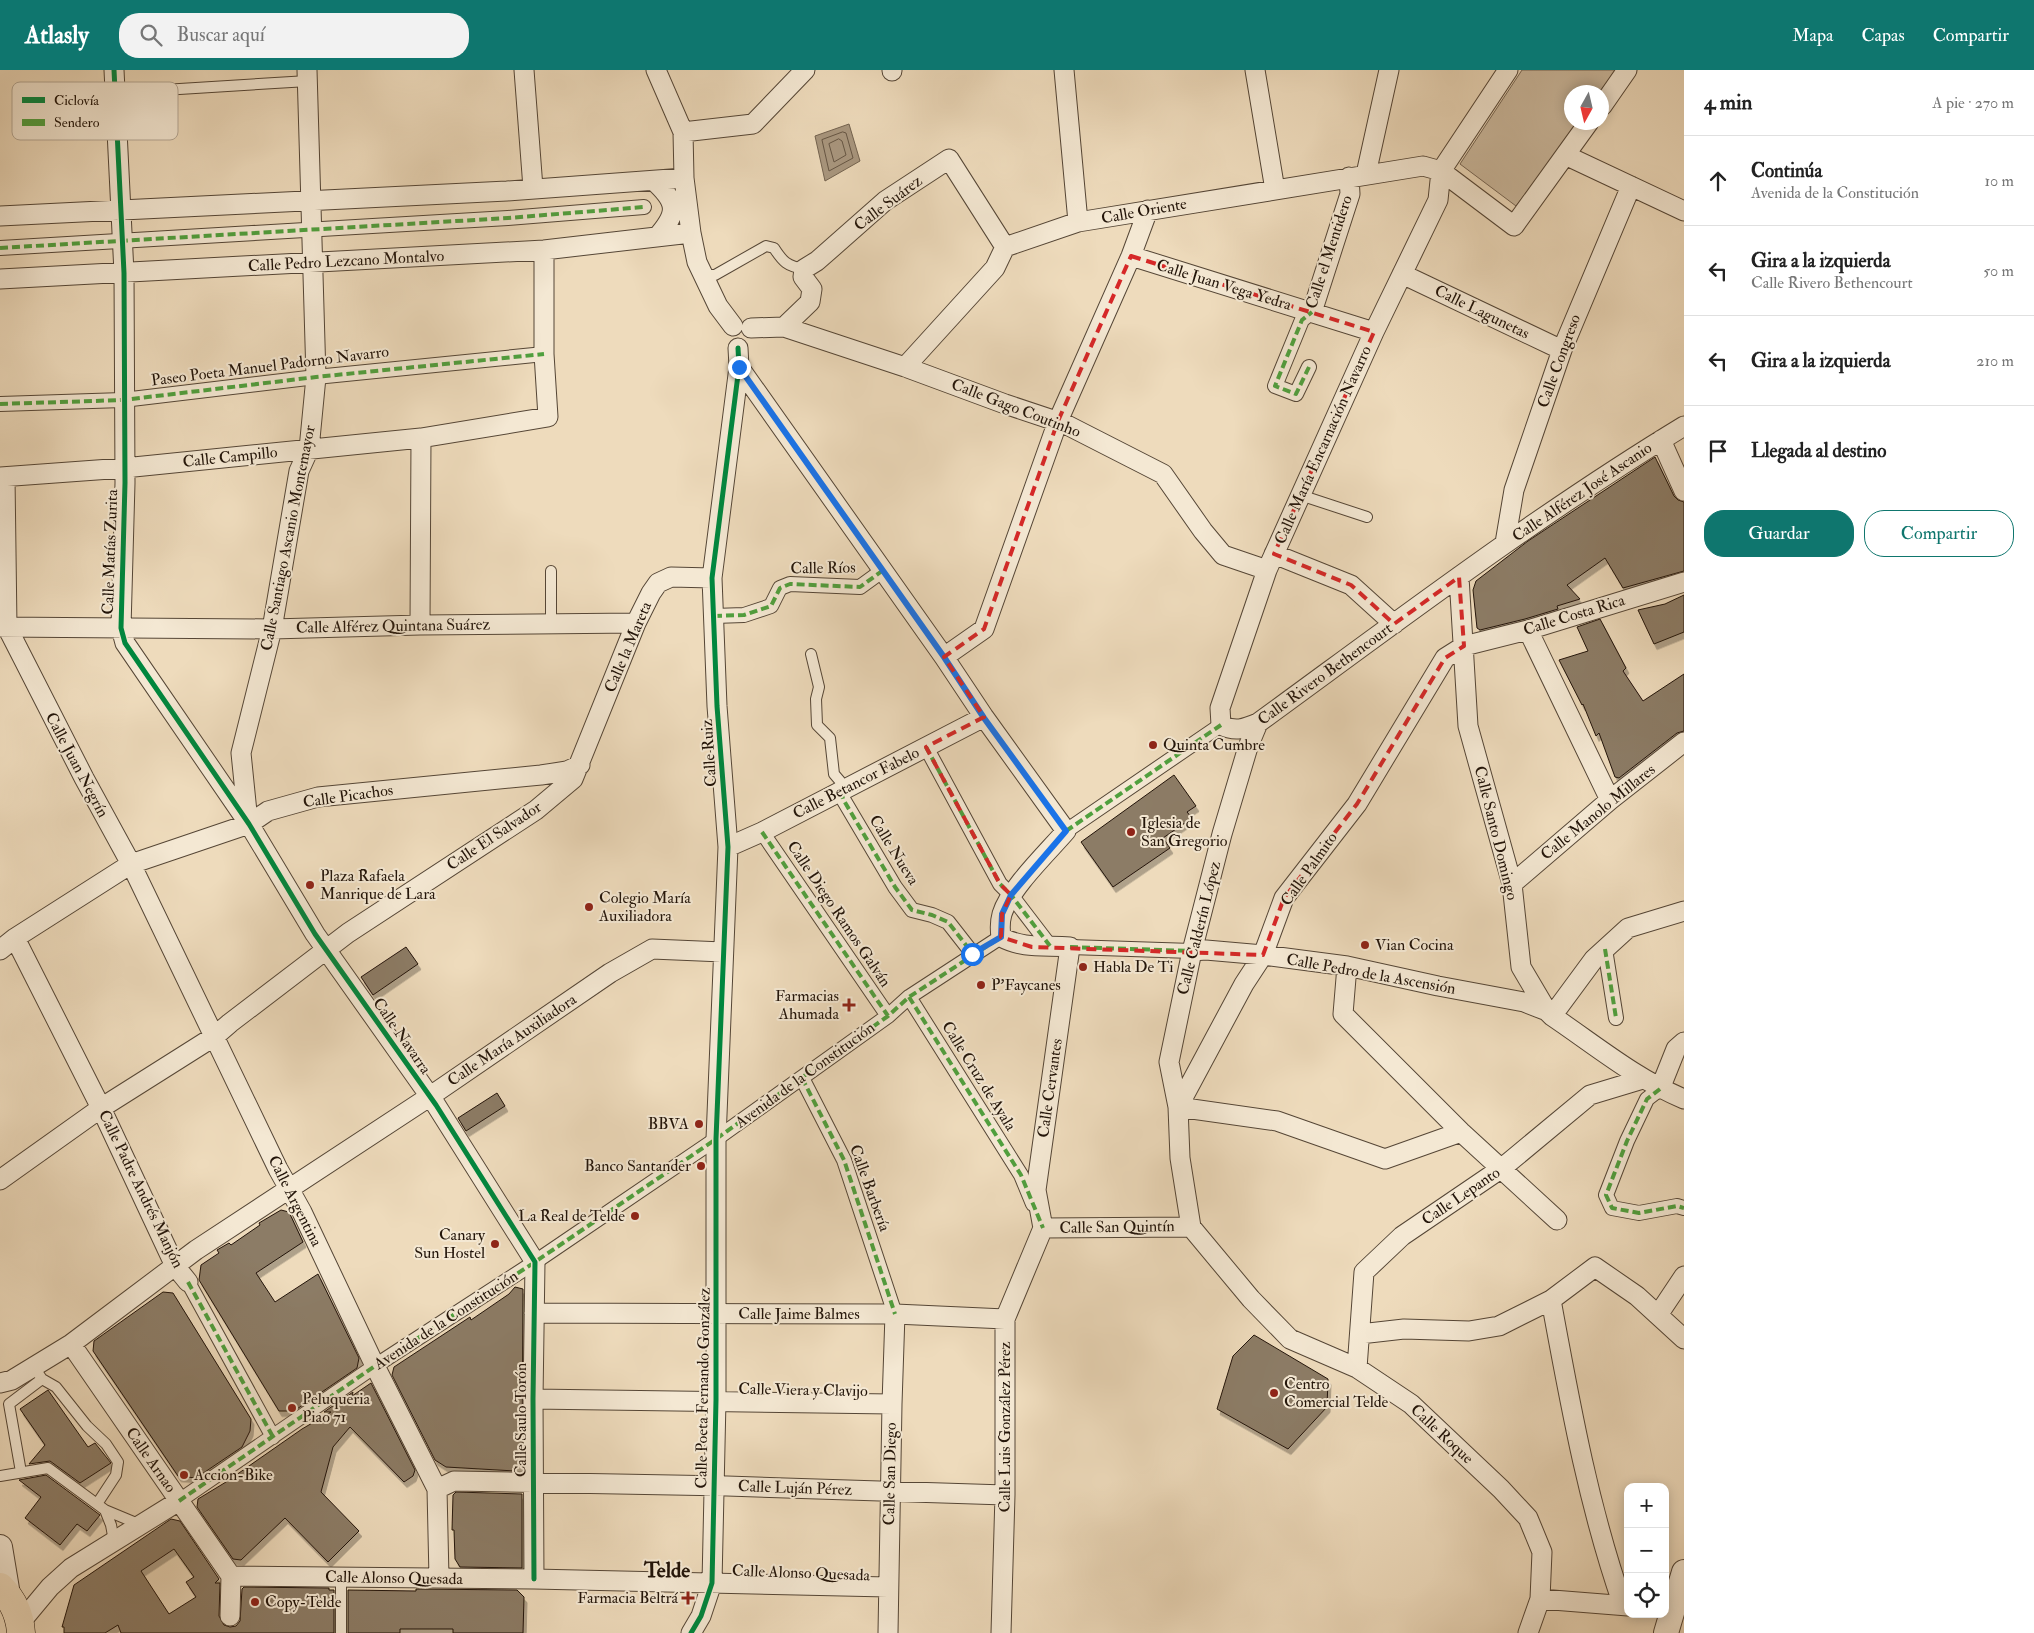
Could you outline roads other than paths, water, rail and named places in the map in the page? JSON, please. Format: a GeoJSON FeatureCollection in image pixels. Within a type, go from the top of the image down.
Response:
{"type":"FeatureCollection","features":[{"type":"Feature","properties":{"kind":"main road"},"geometry":{"type":"LineString","coordinates":[[4,1591],[15,1608],[20,1628]]}},
{"type":"Feature","properties":{"kind":"street"},"geometry":{"type":"LineString","coordinates":[[524,70],[533,188]]}},
{"type":"Feature","properties":{"kind":"street"},"geometry":{"type":"LineString","coordinates":[[656,70],[683,132],[684,178],[697,262],[718,306],[732,326]]}},
{"type":"Feature","properties":{"kind":"street"},"geometry":{"type":"LineString","coordinates":[[683,132],[753,124],[805,70]]}},
{"type":"Feature","properties":{"kind":"street"},"geometry":{"type":"LineString","coordinates":[[1064,70],[1078,222]]}},
{"type":"Feature","properties":{"kind":"street"},"geometry":{"type":"LineString","coordinates":[[1255,70],[1274,190]]}},
{"type":"Feature","properties":{"kind":"street","name":"Calle el Mentidero"},"geometry":{"type":"LineString","coordinates":[[1308,366],[1296,394],[1275,386],[1302,320],[1312,312],[1389,70]]}},
{"type":"Feature","properties":{"kind":"street"},"geometry":{"type":"LineString","coordinates":[[1508,70],[1441,171],[1514,226],[1583,130]]}},
{"type":"Feature","properties":{"kind":"street"},"geometry":{"type":"LineString","coordinates":[[1609,96],[1627,70]]}},
{"type":"Feature","properties":{"kind":"street","name":"Calle Santiago Ascanio Montemayor"},"geometry":{"type":"LineString","coordinates":[[249,824],[241,753],[272,629],[299,472],[309,449],[316,377],[308,75]]}},
{"type":"Feature","properties":{"kind":"street","name":"Calle Matías Zurita"},"geometry":{"type":"LineString","coordinates":[[117,140],[124,273],[124,468],[120,628],[125,643],[249,824]]}},
{"type":"Feature","properties":{"kind":"street"},"geometry":{"type":"LineString","coordinates":[[1565,155],[1684,211]]}},
{"type":"Feature","properties":{"kind":"street","name":"Calle Suárez"},"geometry":{"type":"LineString","coordinates":[[804,269],[817,261],[885,201],[949,159],[1005,248]]}},
{"type":"Feature","properties":{"kind":"street","name":"Calle Oriente"},"geometry":{"type":"LineString","coordinates":[[1005,248],[1078,222],[1357,175],[1423,166],[1441,171]]}},
{"type":"Feature","properties":{"kind":"street","name":"Calle María Encarnación Navarro"},"geometry":{"type":"LineString","coordinates":[[1221,725],[1220,708],[1270,562],[1374,332],[1438,200],[1441,171]]}},
{"type":"Feature","properties":{"kind":"street"},"geometry":{"type":"LineString","coordinates":[[0,216],[533,188],[684,178]]}},
{"type":"Feature","properties":{"kind":"street"},"geometry":{"type":"LineString","coordinates":[[654,181],[672,201],[674,212],[669,224],[657,237]]}},
{"type":"Feature","properties":{"kind":"street","name":"Calle Congreso"},"geometry":{"type":"LineString","coordinates":[[1506,543],[1514,490],[1562,350],[1631,186]]}},
{"type":"Feature","properties":{"kind":"street"},"geometry":{"type":"LineString","coordinates":[[0,248],[526,217],[644,207]]}},
{"type":"Feature","properties":{"kind":"street"},"geometry":{"type":"LineString","coordinates":[[944,657],[984,629],[1058,421],[1131,256],[1148,210]]}},
{"type":"Feature","properties":{"kind":"street","name":"Calle Pedro Lezcano Montalvo"},"geometry":{"type":"LineString","coordinates":[[0,279],[544,250],[691,233]]}},
{"type":"Feature","properties":{"kind":"street"},"geometry":{"type":"LineString","coordinates":[[905,367],[995,268],[1005,248]]}},
{"type":"Feature","properties":{"kind":"street"},"geometry":{"type":"LineString","coordinates":[[544,250],[544,354]]}},
{"type":"Feature","properties":{"kind":"street","name":"Calle Juan Vega Yedra"},"geometry":{"type":"LineString","coordinates":[[1131,256],[1374,332]]}},
{"type":"Feature","properties":{"kind":"street"},"geometry":{"type":"LineString","coordinates":[[784,327],[810,302],[812,289],[803,277],[804,269]]}},
{"type":"Feature","properties":{"kind":"street","name":"Calle Lagunetas"},"geometry":{"type":"LineString","coordinates":[[1402,274],[1562,350]]}},
{"type":"Feature","properties":{"kind":"street"},"geometry":{"type":"LineString","coordinates":[[745,323],[752,328],[753,341],[747,347],[738,348],[731,344],[728,337],[732,326],[745,323]]}},
{"type":"Feature","properties":{"kind":"street","name":"Calle Gago Coutinho"},"geometry":{"type":"LineString","coordinates":[[752,328],[784,327],[1058,421],[1163,474],[1203,532],[1224,555],[1270,562],[1351,585],[1394,624]]}},
{"type":"Feature","properties":{"kind":"street"},"geometry":{"type":"LineString","coordinates":[[738,348],[739,367],[944,657],[984,718],[1066,831]]}},
{"type":"Feature","properties":{"kind":"street","name":"Paseo Poeta Manuel Padorno Navarro"},"geometry":{"type":"LineString","coordinates":[[0,404],[123,400],[316,377],[544,354]]}},
{"type":"Feature","properties":{"kind":"street","name":"Calle Campillo"},"geometry":{"type":"LineString","coordinates":[[2,477],[124,468],[421,438],[548,417],[544,354]]}},
{"type":"Feature","properties":{"kind":"street","name":"Calle Ruiz"},"geometry":{"type":"LineString","coordinates":[[716,1139],[728,847],[717,706],[712,578],[739,367]]}},
{"type":"Feature","properties":{"kind":"street","name":"Calle Alférez José Ascanio"},"geometry":{"type":"LineString","coordinates":[[1506,543],[1684,426]]}},
{"type":"Feature","properties":{"kind":"street"},"geometry":{"type":"LineString","coordinates":[[420,625],[421,438]]}},
{"type":"Feature","properties":{"kind":"street"},"geometry":{"type":"LineString","coordinates":[[1661,440],[1684,491]]}},
{"type":"Feature","properties":{"kind":"street","name":"Calle Juan Negrín"},"geometry":{"type":"LineString","coordinates":[[2,477],[3,627],[131,864],[215,1036]]}},
{"type":"Feature","properties":{"kind":"street","name":"Calle Rivero Bethencourt"},"geometry":{"type":"LineString","coordinates":[[1221,725],[1230,730],[1245,729],[1258,723],[1506,543]]}},
{"type":"Feature","properties":{"kind":"street","name":"Calle Ríos"},"geometry":{"type":"LineString","coordinates":[[714,616],[744,615],[771,606],[780,588],[790,584],[860,587],[882,571]]}},
{"type":"Feature","properties":{"kind":"street","name":"Calle la Mareta"},"geometry":{"type":"LineString","coordinates":[[580,765],[636,623],[658,583],[671,577],[712,578]]}},
{"type":"Feature","properties":{"kind":"street","name":"Calle Santo Domingo"},"geometry":{"type":"LineString","coordinates":[[1459,577],[1468,726],[1512,884],[1521,967],[1550,1013],[1643,1079],[1660,1089],[1684,1098]]}},
{"type":"Feature","properties":{"kind":"street","name":"Calle Costa Rica"},"geometry":{"type":"LineString","coordinates":[[1464,646],[1528,630],[1684,582]]}},
{"type":"Feature","properties":{"kind":"street","name":"Calle Alférez Quintana Suárez"},"geometry":{"type":"LineString","coordinates":[[3,627],[272,629],[420,625],[636,623]]}},
{"type":"Feature","properties":{"kind":"street"},"geometry":{"type":"LineString","coordinates":[[1528,630],[1610,800]]}},
{"type":"Feature","properties":{"kind":"street","name":"Calle Palmito"},"geometry":{"type":"LineString","coordinates":[[1178,1107],[1244,984],[1263,954],[1284,898],[1357,804],[1445,658],[1464,646]]}},
{"type":"Feature","properties":{"kind":"street","name":"Calle Betancor Fabelo"},"geometry":{"type":"LineString","coordinates":[[728,847],[762,832],[984,718]]}},
{"type":"Feature","properties":{"kind":"street","name":"Calle Calderín López"},"geometry":{"type":"LineString","coordinates":[[1178,1107],[1168,1062],[1192,951],[1222,834],[1248,747],[1258,723]]}},
{"type":"Feature","properties":{"kind":"street"},"geometry":{"type":"LineString","coordinates":[[1192,951],[1032,947],[1013,944],[1000,934],[1002,914],[1011,895],[1066,831],[1221,725]]}},
{"type":"Feature","properties":{"kind":"street","name":"Calle Manolo Millares"},"geometry":{"type":"LineString","coordinates":[[1512,884],[1610,800],[1684,742]]}},
{"type":"Feature","properties":{"kind":"street"},"geometry":{"type":"LineString","coordinates":[[926,747],[1000,884],[1011,895],[1050,946]]}},
{"type":"Feature","properties":{"kind":"street","name":"Calle Picachos"},"geometry":{"type":"LineString","coordinates":[[7,944],[131,864],[249,824],[268,811],[318,797],[541,775],[567,771],[580,765]]}},
{"type":"Feature","properties":{"kind":"street","name":"Calle El Salvador"},"geometry":{"type":"LineString","coordinates":[[0,1180],[101,1108],[215,1036],[326,950],[536,810],[573,779],[580,765]]}},
{"type":"Feature","properties":{"kind":"street"},"geometry":{"type":"LineString","coordinates":[[541,775],[551,797]]}},
{"type":"Feature","properties":{"kind":"street","name":"Calle Nueva"},"geometry":{"type":"LineString","coordinates":[[841,791],[843,799],[895,887],[912,910],[932,915],[948,922],[972,954]]}},
{"type":"Feature","properties":{"kind":"street","name":"Calle Navarra"},"geometry":{"type":"LineString","coordinates":[[249,824],[326,950],[429,1097],[535,1262]]}},
{"type":"Feature","properties":{"kind":"street","name":"Calle Diego Ramos Galván"},"geometry":{"type":"LineString","coordinates":[[762,832],[888,1016]]}},
{"type":"Feature","properties":{"kind":"street"},"geometry":{"type":"LineString","coordinates":[[1550,1013],[1594,959],[1628,928],[1684,911]]}},
{"type":"Feature","properties":{"kind":"street","name":"Avenida de la Constitución"},"geometry":{"type":"LineString","coordinates":[[20,1628],[50,1587],[71,1568],[179,1501],[375,1366],[535,1262],[716,1139],[1000,934]]}},
{"type":"Feature","properties":{"kind":"street","name":"Calle Padre Andrés Manjón"},"geometry":{"type":"LineString","coordinates":[[7,944],[101,1108],[175,1266],[188,1282],[273,1437]]}},
{"type":"Feature","properties":{"kind":"street","name":"Calle Cervantes"},"geometry":{"type":"LineString","coordinates":[[1043,1228],[1036,1190],[1070,947]]}},
{"type":"Feature","properties":{"kind":"street","name":"Calle María Auxiliadora"},"geometry":{"type":"LineString","coordinates":[[0,1383],[38,1373],[71,1344],[175,1266],[289,1188],[429,1097],[610,973],[652,949],[723,952]]}},
{"type":"Feature","properties":{"kind":"street"},"geometry":{"type":"LineString","coordinates":[[1605,949],[1616,1018]]}},
{"type":"Feature","properties":{"kind":"street","name":"Calle Pedro de la Ascensión"},"geometry":{"type":"LineString","coordinates":[[1192,951],[1206,950],[1263,954],[1347,966],[1524,1002],[1550,1013]]}},
{"type":"Feature","properties":{"kind":"street"},"geometry":{"type":"LineString","coordinates":[[1347,966],[1343,1014],[1461,1132],[1558,1220]]}},
{"type":"Feature","properties":{"kind":"street","name":"Calle Cruz de Ayala"},"geometry":{"type":"LineString","coordinates":[[909,998],[1021,1175],[1043,1228]]}},
{"type":"Feature","properties":{"kind":"street","name":"Calle Argentina"},"geometry":{"type":"LineString","coordinates":[[215,1036],[375,1366],[437,1489]]}},
{"type":"Feature","properties":{"kind":"street"},"geometry":{"type":"LineString","coordinates":[[1684,1042],[1676,1049],[1660,1089],[1647,1099],[1627,1141],[1606,1195],[1612,1208],[1639,1213],[1677,1206],[1684,1208]]}},
{"type":"Feature","properties":{"kind":"street","name":"Calle Barbería"},"geometry":{"type":"LineString","coordinates":[[802,1078],[844,1160],[895,1314]]}},
{"type":"Feature","properties":{"kind":"street","name":"Calle Lepanto"},"geometry":{"type":"LineString","coordinates":[[1357,1368],[1364,1272],[1402,1236],[1502,1168],[1590,1095],[1643,1079]]}},
{"type":"Feature","properties":{"kind":"street"},"geometry":{"type":"LineString","coordinates":[[1191,1227],[1180,1158],[1178,1107],[1277,1121],[1386,1159],[1461,1132]]}},
{"type":"Feature","properties":{"kind":"street","name":"Calle Poeta Fernando González"},"geometry":{"type":"LineString","coordinates":[[691,1633],[702,1616],[712,1583],[716,1400],[716,1139]]}},
{"type":"Feature","properties":{"kind":"street","name":"Calle San Quintín"},"geometry":{"type":"LineString","coordinates":[[1043,1228],[1191,1227]]}},
{"type":"Feature","properties":{"kind":"street","name":"Calle Roque"},"geometry":{"type":"LineString","coordinates":[[1191,1227],[1251,1299],[1290,1339],[1357,1368],[1411,1404],[1501,1489],[1528,1518],[1542,1552],[1540,1599],[1528,1633]]}},
{"type":"Feature","properties":{"kind":"street","name":"Calle Luis González Pérez"},"geometry":{"type":"LineString","coordinates":[[1001,1633],[1005,1495],[1005,1319],[1043,1228]]}},
{"type":"Feature","properties":{"kind":"street","name":"Calle Saulo Torón"},"geometry":{"type":"LineString","coordinates":[[534,1579],[533,1399],[535,1262]]}},
{"type":"Feature","properties":{"kind":"street"},"geometry":{"type":"LineString","coordinates":[[1360,1334],[1404,1329],[1469,1330],[1499,1326],[1552,1300],[1595,1267],[1638,1296],[1684,1339]]}},
{"type":"Feature","properties":{"kind":"street"},"geometry":{"type":"LineString","coordinates":[[1658,1315],[1684,1276]]}},
{"type":"Feature","properties":{"kind":"street"},"geometry":{"type":"LineString","coordinates":[[1552,1300],[1571,1413],[1592,1507],[1624,1602]]}},
{"type":"Feature","properties":{"kind":"street","name":"Calle Jaime Balmes"},"geometry":{"type":"LineString","coordinates":[[534,1313],[895,1314],[1005,1319]]}},
{"type":"Feature","properties":{"kind":"street","name":"Calle San Diego"},"geometry":{"type":"LineString","coordinates":[[888,1633],[895,1314]]}},
{"type":"Feature","properties":{"kind":"street","name":"Calle Arnao"},"geometry":{"type":"LineString","coordinates":[[71,1344],[231,1576]]}},
{"type":"Feature","properties":{"kind":"street","name":"Calle Viera y Clavijo"},"geometry":{"type":"LineString","coordinates":[[533,1399],[716,1400],[892,1404]]}},
{"type":"Feature","properties":{"kind":"street","name":"Calle Luján Pérez"},"geometry":{"type":"LineString","coordinates":[[437,1489],[454,1481],[714,1486],[1005,1495]]}},
{"type":"Feature","properties":{"kind":"street"},"geometry":{"type":"LineString","coordinates":[[437,1489],[439,1578]]}},
{"type":"Feature","properties":{"kind":"street"},"geometry":{"type":"LineString","coordinates":[[0,1547],[4,1591]]}},
{"type":"Feature","properties":{"kind":"street"},"geometry":{"type":"LineString","coordinates":[[1673,1620],[1684,1572]]}},
{"type":"Feature","properties":{"kind":"street"},"geometry":{"type":"LineString","coordinates":[[230,1616],[231,1576]]}},
{"type":"Feature","properties":{"kind":"street","name":"Calle Alonso Quesada"},"geometry":{"type":"LineString","coordinates":[[231,1576],[534,1579],[888,1588]]}},
{"type":"Feature","properties":{"kind":"street"},"geometry":{"type":"LineString","coordinates":[[1540,1599],[1624,1605]]}},
{"type":"Feature","properties":{"kind":"lane"},"geometry":{"type":"LineString","coordinates":[[178,87],[308,75]]}},
{"type":"Feature","properties":{"kind":"lane"},"geometry":{"type":"LineString","coordinates":[[702,275],[715,274],[766,246],[774,248],[780,258],[791,267],[804,269]]}},
{"type":"Feature","properties":{"kind":"lane"},"geometry":{"type":"LineString","coordinates":[[1300,495],[1367,517]]}},
{"type":"Feature","properties":{"kind":"lane"},"geometry":{"type":"LineString","coordinates":[[551,571],[551,623]]}},
{"type":"Feature","properties":{"kind":"lane"},"geometry":{"type":"LineString","coordinates":[[811,654],[820,687],[816,699],[817,725],[830,738],[834,774],[840,781],[841,791]]}},
{"type":"Feature","properties":{"kind":"lane"},"geometry":{"type":"LineString","coordinates":[[1494,996],[1534,989]]}},
{"type":"Feature","properties":{"kind":"lane"},"geometry":{"type":"LineString","coordinates":[[21,1472],[9,1404],[38,1373],[56,1387],[87,1426],[106,1444],[118,1462],[116,1475],[101,1507]]}},
{"type":"Feature","properties":{"kind":"lane"},"geometry":{"type":"LineString","coordinates":[[0,1476],[48,1468],[101,1507],[141,1525]]}},
{"type":"Feature","properties":{"kind":"lane"},"geometry":{"type":"LineString","coordinates":[[101,1507],[111,1525],[114,1541]]}},
{"type":"Feature","properties":{"kind":"lane"},"geometry":{"type":"LineString","coordinates":[[341,1578],[341,1633]]}},
{"type":"Feature","properties":{"kind":"water"},"geometry":{"type":"Polygon","coordinates":[[[849,124],[860,161],[825,181],[815,136],[849,124]]]}},
{"type":"Feature","properties":{"kind":"place","name":"Quinta Cumbre"},"geometry":{"type":"Point","coordinates":[1153,745]}},
{"type":"Feature","properties":{"kind":"place","name":"Iglesia de San Gregorio"},"geometry":{"type":"Point","coordinates":[1131,832]}},
{"type":"Feature","properties":{"kind":"place","name":"Plaza Rafaela Manrique de Lara"},"geometry":{"type":"Point","coordinates":[310,885]}},
{"type":"Feature","properties":{"kind":"place","name":"Colegio María Auxiliadora"},"geometry":{"type":"Point","coordinates":[589,907]}},
{"type":"Feature","properties":{"kind":"place","name":"Vian Cocina"},"geometry":{"type":"Point","coordinates":[1365,945]}},
{"type":"Feature","properties":{"kind":"place","name":"Habla De Ti"},"geometry":{"type":"Point","coordinates":[1083,967]}},
{"type":"Feature","properties":{"kind":"place","name":"P'Faycanes"},"geometry":{"type":"Point","coordinates":[981,985]}},
{"type":"Feature","properties":{"kind":"place","name":"Farmacias Ahumada"},"geometry":{"type":"Point","coordinates":[849,1005]}},
{"type":"Feature","properties":{"kind":"place","name":"BBVA"},"geometry":{"type":"Point","coordinates":[699,1124]}},
{"type":"Feature","properties":{"kind":"place","name":"Banco Santander"},"geometry":{"type":"Point","coordinates":[701,1166]}},
{"type":"Feature","properties":{"kind":"place","name":"La Real de Telde"},"geometry":{"type":"Point","coordinates":[635,1216]}},
{"type":"Feature","properties":{"kind":"place","name":"Canary Sun Hostel"},"geometry":{"type":"Point","coordinates":[495,1244]}},
{"type":"Feature","properties":{"kind":"place","name":"Centro Comercial Telde"},"geometry":{"type":"Point","coordinates":[1274,1393]}},
{"type":"Feature","properties":{"kind":"place","name":"Peluqueria Piao 71"},"geometry":{"type":"Point","coordinates":[292,1408]}},
{"type":"Feature","properties":{"kind":"place","name":"Accion-Bike"},"geometry":{"type":"Point","coordinates":[184,1475]}},
{"type":"Feature","properties":{"kind":"place","name":"Farmacia Beltrá"},"geometry":{"type":"Point","coordinates":[688,1598]}},
{"type":"Feature","properties":{"kind":"place","name":"Copy-Telde"},"geometry":{"type":"Point","coordinates":[255,1602]}},
{"type":"Feature","properties":{"kind":"district","name":"Telde"},"geometry":{"type":"Point","coordinates":[667,1570]}}]}
